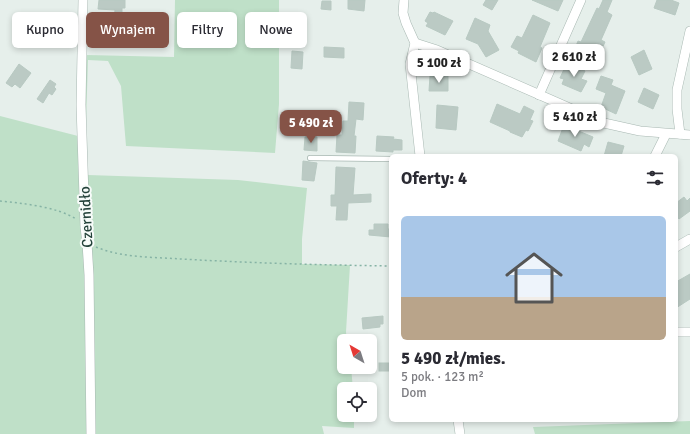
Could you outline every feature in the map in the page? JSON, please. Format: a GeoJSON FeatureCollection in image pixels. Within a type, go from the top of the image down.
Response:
{"type":"FeatureCollection","features":[{"type":"Feature","properties":{"kind":"street","name":"Czernidło"},"geometry":{"type":"LineString","coordinates":[[83,0],[81,105],[85,227],[88,243],[91,434]]}},
{"type":"Feature","properties":{"kind":"street"},"geometry":{"type":"LineString","coordinates":[[404,0],[403,13],[415,44],[410,64],[420,154]]}},
{"type":"Feature","properties":{"kind":"street"},"geometry":{"type":"LineString","coordinates":[[539,95],[581,0]]}},
{"type":"Feature","properties":{"kind":"street"},"geometry":{"type":"LineString","coordinates":[[680,134],[677,109],[677,90],[690,31]]}},
{"type":"Feature","properties":{"kind":"street"},"geometry":{"type":"LineString","coordinates":[[415,44],[437,50],[604,123],[640,131],[666,134],[690,134]]}},
{"type":"Feature","properties":{"kind":"street"},"geometry":{"type":"LineString","coordinates":[[656,154],[666,134]]}},
{"type":"Feature","properties":{"kind":"street"},"geometry":{"type":"LineString","coordinates":[[678,246],[690,239]]}},
{"type":"Feature","properties":{"kind":"street"},"geometry":{"type":"LineString","coordinates":[[678,332],[690,332]]}},
{"type":"Feature","properties":{"kind":"street"},"geometry":{"type":"LineString","coordinates":[[458,422],[460,434]]}},
{"type":"Feature","properties":{"kind":"lane"},"geometry":{"type":"LineString","coordinates":[[310,158],[389,159]]}},
{"type":"Feature","properties":{"kind":"path"},"geometry":{"type":"LineString","coordinates":[[0,201],[16,202],[59,211],[75,218],[85,227]]}},
{"type":"Feature","properties":{"kind":"path"},"geometry":{"type":"LineString","coordinates":[[88,243],[107,252],[140,256],[233,262],[389,266]]}},
{"type":"Feature","properties":{"kind":"green space"},"geometry":{"type":"Polygon","coordinates":[[[175,0],[279,0],[279,12],[245,12],[245,48],[279,48],[279,104],[275,153],[126,146],[121,86],[108,61],[88,60],[86,122],[86,55],[174,57],[175,0]]]}},
{"type":"Feature","properties":{"kind":"green space"},"geometry":{"type":"Polygon","coordinates":[[[0,116],[78,136],[88,175],[238,180],[307,188],[302,239],[302,264],[350,265],[346,334],[337,334],[337,374],[352,374],[352,382],[337,382],[337,422],[354,422],[354,428],[322,426],[324,434],[0,434],[0,116]]]}},
{"type":"Feature","properties":{"kind":"green space"},"geometry":{"type":"Polygon","coordinates":[[[690,421],[690,434],[535,434],[533,427],[678,422],[690,421]]]}},
{"type":"Feature","properties":{"kind":"building"},"geometry":{"type":"Polygon","coordinates":[[[99,0],[125,0],[125,8],[122,8],[122,12],[98,9],[99,0]]]}},
{"type":"Feature","properties":{"kind":"building"},"geometry":{"type":"Polygon","coordinates":[[[348,0],[365,0],[364,11],[348,9],[348,0]]]}},
{"type":"Feature","properties":{"kind":"building"},"geometry":{"type":"Polygon","coordinates":[[[486,0],[498,0],[492,10],[483,5],[486,0]]]}},
{"type":"Feature","properties":{"kind":"building"},"geometry":{"type":"Polygon","coordinates":[[[532,0],[563,0],[558,11],[532,0]]]}},
{"type":"Feature","properties":{"kind":"building"},"geometry":{"type":"Polygon","coordinates":[[[603,0],[612,0],[607,12],[612,15],[601,40],[605,42],[599,55],[596,54],[594,59],[574,51],[578,41],[581,42],[597,8],[599,9],[603,0]]]}},
{"type":"Feature","properties":{"kind":"building"},"geometry":{"type":"Polygon","coordinates":[[[657,0],[671,0],[679,3],[675,15],[654,8],[657,0]]]}},
{"type":"Feature","properties":{"kind":"building"},"geometry":{"type":"Polygon","coordinates":[[[322,1],[331,1],[331,10],[321,9],[322,1]]]}},
{"type":"Feature","properties":{"kind":"building"},"geometry":{"type":"Polygon","coordinates":[[[430,12],[434,12],[453,21],[445,35],[426,26],[428,23],[425,21],[430,12]]]}},
{"type":"Feature","properties":{"kind":"building"},"geometry":{"type":"Polygon","coordinates":[[[533,15],[550,23],[540,47],[542,48],[536,62],[518,53],[519,51],[511,47],[517,36],[522,38],[533,15]]]}},
{"type":"Feature","properties":{"kind":"building"},"geometry":{"type":"Polygon","coordinates":[[[475,18],[490,25],[488,31],[499,50],[486,57],[478,44],[466,39],[475,18]]]}},
{"type":"Feature","properties":{"kind":"building"},"geometry":{"type":"Polygon","coordinates":[[[324,47],[344,48],[344,58],[324,57],[324,47]]]}},
{"type":"Feature","properties":{"kind":"building"},"geometry":{"type":"Polygon","coordinates":[[[644,50],[652,69],[639,75],[631,57],[644,50]]]}},
{"type":"Feature","properties":{"kind":"building"},"geometry":{"type":"Polygon","coordinates":[[[292,51],[303,52],[302,69],[291,68],[292,51]]]}},
{"type":"Feature","properties":{"kind":"building"},"geometry":{"type":"Polygon","coordinates":[[[19,64],[31,73],[20,88],[15,84],[12,87],[6,83],[19,64]]]}},
{"type":"Feature","properties":{"kind":"building"},"geometry":{"type":"Polygon","coordinates":[[[570,64],[585,71],[581,79],[587,81],[581,92],[562,84],[564,79],[560,78],[565,67],[568,68],[570,64]]]}},
{"type":"Feature","properties":{"kind":"building"},"geometry":{"type":"Polygon","coordinates":[[[430,76],[448,76],[448,91],[429,91],[430,76]]]}},
{"type":"Feature","properties":{"kind":"building"},"geometry":{"type":"Polygon","coordinates":[[[601,76],[613,80],[611,85],[625,91],[616,114],[601,107],[606,93],[596,89],[601,76]]]}},
{"type":"Feature","properties":{"kind":"building"},"geometry":{"type":"Polygon","coordinates":[[[50,80],[56,84],[54,87],[56,89],[52,95],[49,93],[43,103],[37,99],[50,80]]]}},
{"type":"Feature","properties":{"kind":"building"},"geometry":{"type":"Polygon","coordinates":[[[644,88],[659,95],[653,109],[638,102],[644,88]]]}},
{"type":"Feature","properties":{"kind":"building"},"geometry":{"type":"Polygon","coordinates":[[[349,102],[364,103],[363,120],[356,119],[354,136],[356,136],[355,153],[336,152],[337,135],[342,135],[343,121],[348,121],[349,102]]]}},
{"type":"Feature","properties":{"kind":"building"},"geometry":{"type":"Polygon","coordinates":[[[497,104],[520,114],[524,106],[534,111],[530,120],[533,121],[528,131],[526,130],[522,137],[490,122],[497,104]]]}},
{"type":"Feature","properties":{"kind":"building"},"geometry":{"type":"Polygon","coordinates":[[[437,105],[458,107],[456,130],[436,128],[437,105]]]}},
{"type":"Feature","properties":{"kind":"building"},"geometry":{"type":"Polygon","coordinates":[[[564,125],[593,137],[589,147],[584,144],[581,151],[558,141],[564,125]]]}},
{"type":"Feature","properties":{"kind":"building"},"geometry":{"type":"Polygon","coordinates":[[[377,136],[394,137],[393,139],[402,140],[402,150],[393,150],[393,152],[376,151],[377,136]]]}},
{"type":"Feature","properties":{"kind":"building"},"geometry":{"type":"Polygon","coordinates":[[[305,137],[317,137],[317,151],[304,150],[305,137]]]}},
{"type":"Feature","properties":{"kind":"building"},"geometry":{"type":"Polygon","coordinates":[[[608,142],[624,146],[622,154],[605,154],[608,142]]]}},
{"type":"Feature","properties":{"kind":"building"},"geometry":{"type":"Polygon","coordinates":[[[303,161],[317,163],[314,181],[302,180],[303,161]]]}},
{"type":"Feature","properties":{"kind":"building"},"geometry":{"type":"Polygon","coordinates":[[[336,167],[355,168],[353,195],[371,194],[371,202],[348,203],[347,220],[336,220],[337,206],[331,206],[331,195],[335,195],[336,167]]]}},
{"type":"Feature","properties":{"kind":"building"},"geometry":{"type":"Polygon","coordinates":[[[684,197],[687,201],[690,198],[690,211],[679,219],[678,218],[678,202],[684,197]]]}},
{"type":"Feature","properties":{"kind":"building"},"geometry":{"type":"Polygon","coordinates":[[[374,224],[388,224],[389,237],[369,235],[369,230],[374,230],[374,224]]]}},
{"type":"Feature","properties":{"kind":"building"},"geometry":{"type":"Polygon","coordinates":[[[690,274],[690,299],[678,307],[678,281],[690,274]]]}},
{"type":"Feature","properties":{"kind":"building"},"geometry":{"type":"Polygon","coordinates":[[[383,316],[383,324],[380,324],[380,327],[363,329],[362,318],[383,316]]]}},
{"type":"Feature","properties":{"kind":"building"},"geometry":{"type":"Polygon","coordinates":[[[379,363],[389,363],[389,371],[379,371],[379,363]]]}}]}
